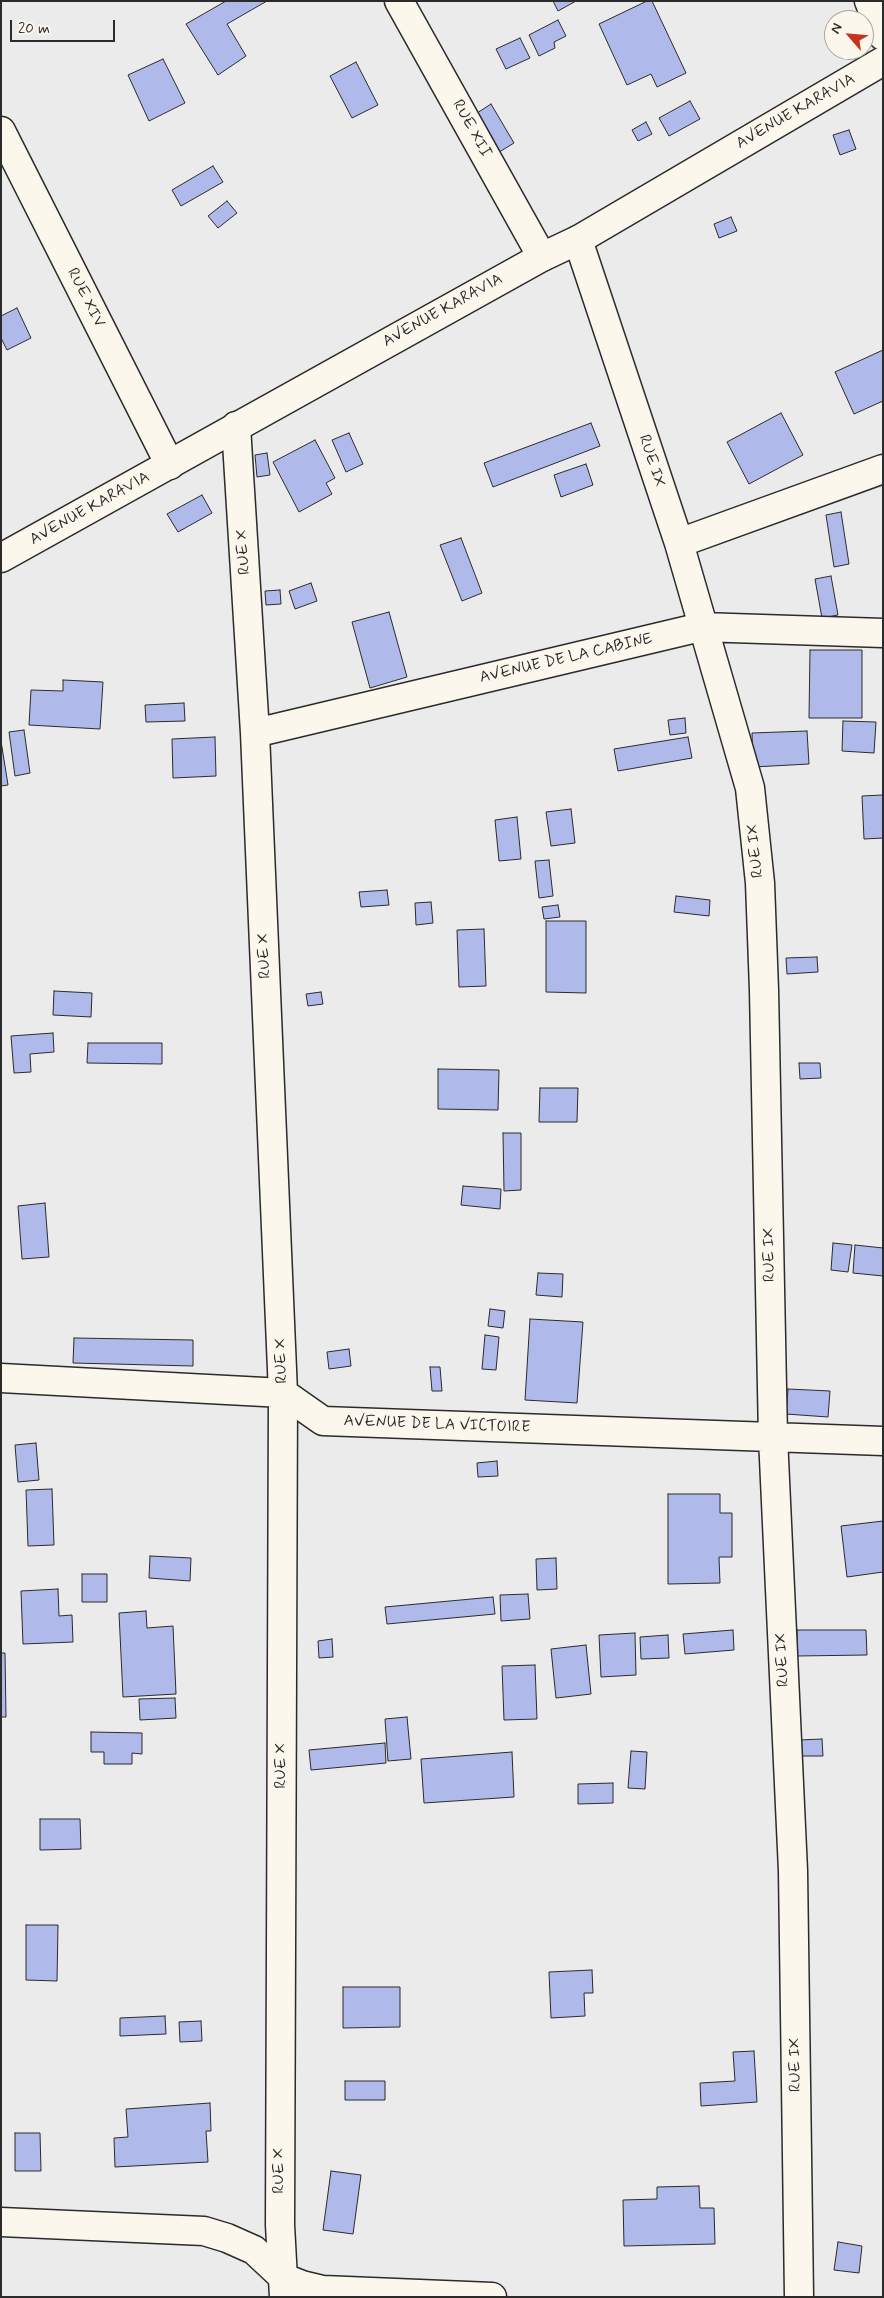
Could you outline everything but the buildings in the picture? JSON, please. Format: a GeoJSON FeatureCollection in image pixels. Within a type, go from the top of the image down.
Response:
{"type":"FeatureCollection","features":[{"type":"Feature","properties":{"kind":"street","name":"RUE XII"},"geometry":{"type":"LineString","coordinates":[[399,1],[542,257]]}},
{"type":"Feature","properties":{"kind":"street"},"geometry":{"type":"LineString","coordinates":[[869,1],[883,36]]}},
{"type":"Feature","properties":{"kind":"street","name":"AVENUE KARAVIA"},"geometry":{"type":"LineString","coordinates":[[1,558],[542,257],[578,240],[883,61]]}},
{"type":"Feature","properties":{"kind":"street","name":"RUE XIV"},"geometry":{"type":"LineString","coordinates":[[1,131],[170,465]]}},
{"type":"Feature","properties":{"kind":"street","name":"RUE IX"},"geometry":{"type":"LineString","coordinates":[[578,240],[678,544],[750,788],[760,883],[773,1437],[793,1871],[799,2297]]}},
{"type":"Feature","properties":{"kind":"street","name":"RUE X"},"geometry":{"type":"LineString","coordinates":[[236,426],[255,733],[283,1393],[280,2224],[284,2287]]}},
{"type":"Feature","properties":{"kind":"street"},"geometry":{"type":"LineString","coordinates":[[678,544],[883,469]]}},
{"type":"Feature","properties":{"kind":"street","name":"AVENUE DE LA CABINE"},"geometry":{"type":"LineString","coordinates":[[255,733],[701,627],[883,633]]}},
{"type":"Feature","properties":{"kind":"street"},"geometry":{"type":"LineString","coordinates":[[1,1378],[283,1393]]}},
{"type":"Feature","properties":{"kind":"street","name":"AVENUE DE LA VICTOIRE"},"geometry":{"type":"LineString","coordinates":[[283,1393],[323,1421],[883,1441]]}},
{"type":"Feature","properties":{"kind":"street"},"geometry":{"type":"LineString","coordinates":[[1,2222],[204,2231],[227,2238],[254,2250],[284,2287],[302,2285],[323,2290],[492,2297]]}}]}
